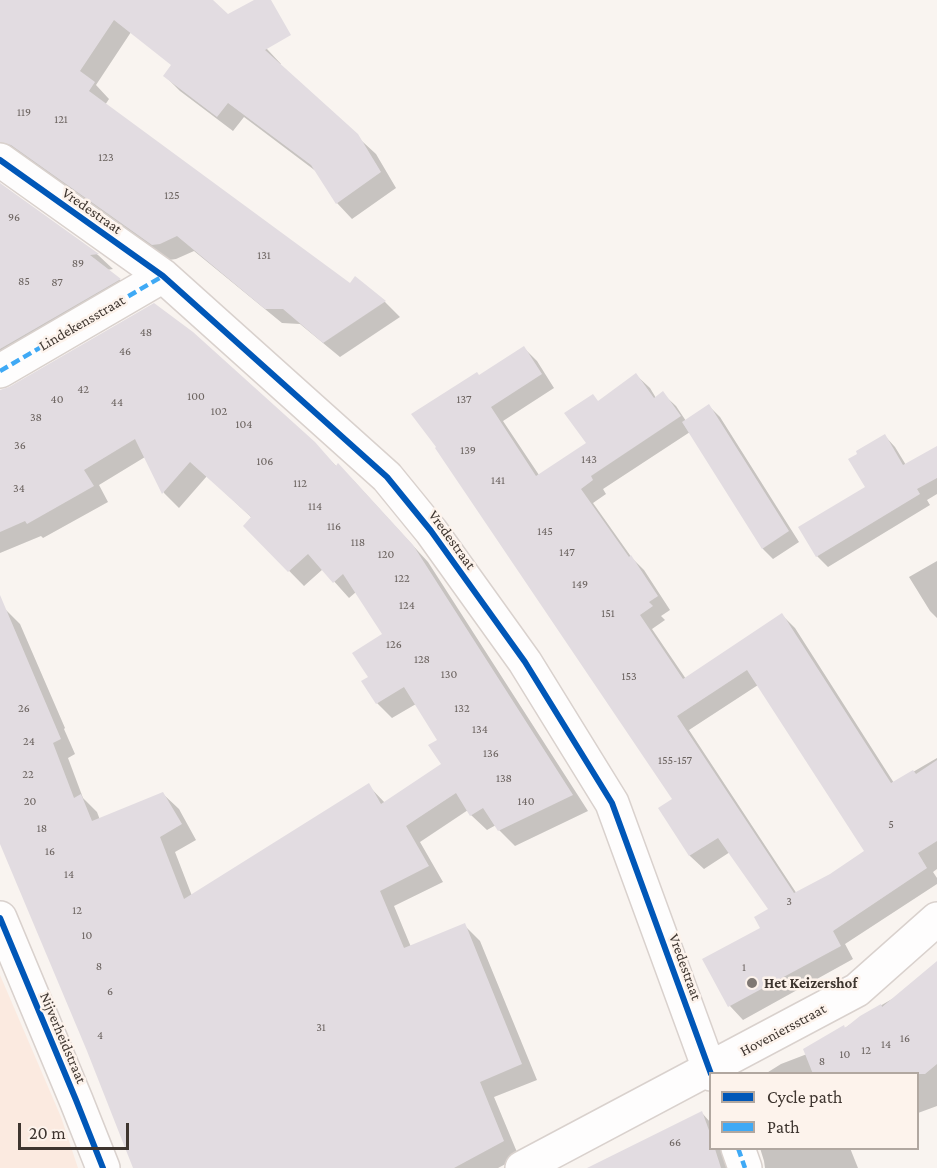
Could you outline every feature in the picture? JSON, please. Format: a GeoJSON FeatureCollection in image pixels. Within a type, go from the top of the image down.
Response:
{"type":"FeatureCollection","features":[{"type":"Feature","properties":{"kind":"street","name":"Vredestraat"},"geometry":{"type":"LineString","coordinates":[[0,160],[164,276],[387,477],[431,531],[525,662],[612,803],[710,1071]]}},
{"type":"Feature","properties":{"kind":"street","name":"Lindekensstraat"},"geometry":{"type":"LineString","coordinates":[[0,371],[164,276]]}},
{"type":"Feature","properties":{"kind":"street","name":"Nijverheidstraat"},"geometry":{"type":"LineString","coordinates":[[0,918],[103,1168]]}},
{"type":"Feature","properties":{"kind":"street","name":"Hoveniersstraat"},"geometry":{"type":"LineString","coordinates":[[522,1168],[710,1071],[857,990],[937,919]]}},
{"type":"Feature","properties":{"kind":"street"},"geometry":{"type":"LineString","coordinates":[[738,1150],[745,1168]]}},
{"type":"Feature","properties":{"kind":"shaded area"},"geometry":{"type":"Polygon","coordinates":[[[0,975],[61,1117],[78,1168],[0,1168],[0,975]]]}},
{"type":"Feature","properties":{"kind":"building"},"geometry":{"type":"Polygon","coordinates":[[[0,0],[213,0],[228,14],[254,0],[271,0],[291,35],[265,50],[358,134],[381,172],[336,204],[311,165],[228,103],[217,117],[163,76],[171,65],[114,20],[80,71],[95,82],[89,91],[350,283],[355,276],[386,301],[323,343],[283,309],[265,309],[177,236],[152,245],[11,145],[0,142],[0,0]]]}},
{"type":"Feature","properties":{"kind":"building"},"geometry":{"type":"Polygon","coordinates":[[[0,183],[99,254],[90,255],[121,279],[0,349],[0,183]]]}},
{"type":"Feature","properties":{"kind":"building"},"geometry":{"type":"Polygon","coordinates":[[[154,303],[193,332],[315,442],[336,466],[338,463],[413,545],[573,795],[498,831],[483,808],[470,816],[456,793],[406,826],[429,866],[380,891],[404,948],[465,923],[522,1064],[480,1082],[504,1141],[454,1168],[133,1168],[87,1051],[0,844],[0,595],[61,739],[53,743],[74,798],[81,794],[92,821],[163,792],[182,824],[160,837],[184,899],[369,783],[381,804],[441,764],[428,745],[437,740],[404,687],[376,704],[361,681],[368,677],[352,653],[382,634],[343,574],[333,583],[308,554],[288,572],[243,526],[251,517],[190,462],[162,494],[135,439],[84,470],[94,486],[27,524],[25,521],[0,532],[0,390],[9,387],[154,303]]]}},
{"type":"Feature","properties":{"kind":"building"},"geometry":{"type":"Polygon","coordinates":[[[524,346],[542,374],[491,407],[536,476],[586,443],[564,413],[593,394],[598,401],[636,373],[654,398],[663,391],[681,416],[591,476],[593,480],[581,489],[629,557],[631,555],[658,596],[649,602],[653,606],[640,615],[683,679],[782,613],[891,783],[913,770],[916,774],[937,760],[937,841],[918,853],[927,868],[833,931],[841,946],[728,1007],[702,959],[760,928],[754,917],[768,909],[718,838],[689,856],[658,808],[672,799],[436,447],[411,414],[477,372],[479,375],[524,346]],[[747,670],[677,716],[794,893],[830,874],[864,851],[747,670]]]}},
{"type":"Feature","properties":{"kind":"building"},"geometry":{"type":"Polygon","coordinates":[[[709,404],[789,531],[762,549],[682,422],[709,404]]]}},
{"type":"Feature","properties":{"kind":"building"},"geometry":{"type":"Polygon","coordinates":[[[885,434],[903,465],[937,446],[937,478],[917,489],[920,494],[816,557],[798,527],[865,487],[848,459],[857,454],[856,451],[885,434]]]}},
{"type":"Feature","properties":{"kind":"building"},"geometry":{"type":"Polygon","coordinates":[[[937,961],[937,1064],[925,1074],[919,1074],[919,1072],[812,1072],[803,1049],[844,1025],[845,1028],[881,1004],[882,1007],[937,961]]]}},
{"type":"Feature","properties":{"kind":"building"},"geometry":{"type":"Polygon","coordinates":[[[702,1111],[709,1130],[709,1150],[715,1150],[721,1168],[587,1168],[702,1111]]]}},
{"type":"Feature","properties":{"kind":"marked path"},"geometry":{"type":"LineString","coordinates":[[0,371],[163,276]]}},
{"type":"Feature","properties":{"kind":"marked path"},"geometry":{"type":"LineString","coordinates":[[739,1150],[745,1168]]}},
{"type":"Feature","properties":{"kind":"cycle path"},"geometry":{"type":"LineString","coordinates":[[0,160],[163,276],[387,477],[431,531],[525,662],[612,803],[710,1072]]}},
{"type":"Feature","properties":{"kind":"cycle path"},"geometry":{"type":"LineString","coordinates":[[0,918],[103,1168]]}},
{"type":"Feature","properties":{"kind":"place","name":"Het Keizershof"},"geometry":{"type":"Point","coordinates":[752,983]}}]}
